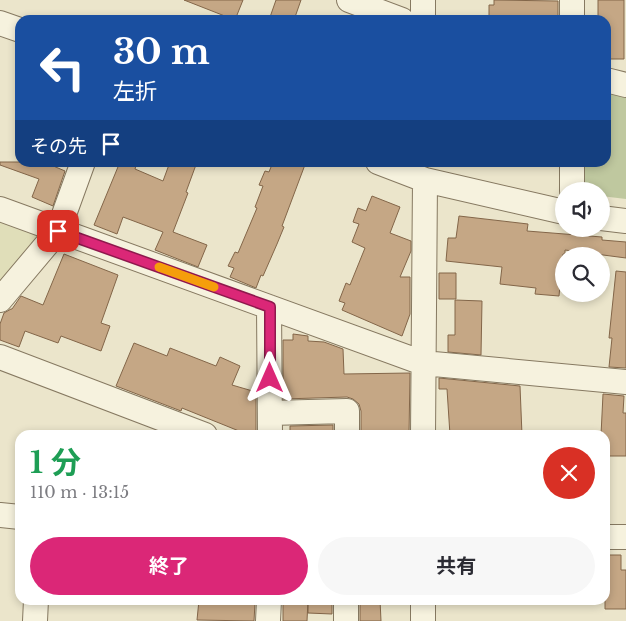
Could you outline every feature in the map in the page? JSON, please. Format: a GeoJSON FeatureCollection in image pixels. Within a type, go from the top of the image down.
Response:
{"type":"FeatureCollection","features":[{"type":"Feature","properties":{"kind":"street"},"geometry":{"type":"LineString","coordinates":[[349,0],[389,15]]}},
{"type":"Feature","properties":{"kind":"street"},"geometry":{"type":"LineString","coordinates":[[423,0],[423,15]]}},
{"type":"Feature","properties":{"kind":"street"},"geometry":{"type":"LineString","coordinates":[[572,0],[572,15]]}},
{"type":"Feature","properties":{"kind":"street"},"geometry":{"type":"LineString","coordinates":[[0,23],[15,28]]}},
{"type":"Feature","properties":{"kind":"street"},"geometry":{"type":"LineString","coordinates":[[611,81],[626,85]]}},
{"type":"Feature","properties":{"kind":"street"},"geometry":{"type":"LineString","coordinates":[[0,300],[58,231],[81,167]]}},
{"type":"Feature","properties":{"kind":"street"},"geometry":{"type":"LineString","coordinates":[[391,167],[425,180],[555,210]]}},
{"type":"Feature","properties":{"kind":"street"},"geometry":{"type":"LineString","coordinates":[[572,167],[572,182]]}},
{"type":"Feature","properties":{"kind":"street"},"geometry":{"type":"LineString","coordinates":[[423,430],[425,180]]}},
{"type":"Feature","properties":{"kind":"street"},"geometry":{"type":"LineString","coordinates":[[0,209],[423,363],[626,382]]}},
{"type":"Feature","properties":{"kind":"street"},"geometry":{"type":"LineString","coordinates":[[610,219],[626,221]]}},
{"type":"Feature","properties":{"kind":"street"},"geometry":{"type":"LineString","coordinates":[[270,307],[270,424],[347,411],[347,430]]}},
{"type":"Feature","properties":{"kind":"street"},"geometry":{"type":"LineString","coordinates":[[0,357],[191,430]]}},
{"type":"Feature","properties":{"kind":"street"},"geometry":{"type":"LineString","coordinates":[[0,515],[15,516]]}},
{"type":"Feature","properties":{"kind":"street"},"geometry":{"type":"LineString","coordinates":[[610,537],[626,537]]}},
{"type":"Feature","properties":{"kind":"street"},"geometry":{"type":"LineString","coordinates":[[35,621],[36,605]]}},
{"type":"Feature","properties":{"kind":"street"},"geometry":{"type":"LineString","coordinates":[[268,605],[268,621]]}},
{"type":"Feature","properties":{"kind":"street"},"geometry":{"type":"LineString","coordinates":[[346,605],[346,621]]}},
{"type":"Feature","properties":{"kind":"street"},"geometry":{"type":"LineString","coordinates":[[423,605],[423,621]]}},
{"type":"Feature","properties":{"kind":"shaded area"},"geometry":{"type":"Polygon","coordinates":[[[0,219],[46,235],[0,293],[0,219]]]}},
{"type":"Feature","properties":{"kind":"green space"},"geometry":{"type":"Polygon","coordinates":[[[611,87],[626,90],[626,199],[610,197],[610,182],[576,182],[576,167],[611,167],[611,87]]]}},
{"type":"Feature","properties":{"kind":"building"},"geometry":{"type":"Polygon","coordinates":[[[184,0],[243,0],[237,15],[222,15],[184,0]]]}},
{"type":"Feature","properties":{"kind":"building"},"geometry":{"type":"Polygon","coordinates":[[[276,0],[301,0],[296,15],[271,15],[276,0]]]}},
{"type":"Feature","properties":{"kind":"building"},"geometry":{"type":"Polygon","coordinates":[[[494,0],[558,1],[558,15],[489,15],[489,5],[494,5],[494,0]]]}},
{"type":"Feature","properties":{"kind":"building"},"geometry":{"type":"Polygon","coordinates":[[[598,0],[624,0],[624,59],[611,59],[611,15],[598,15],[598,0]]]}},
{"type":"Feature","properties":{"kind":"building"},"geometry":{"type":"Polygon","coordinates":[[[0,162],[15,162],[15,167],[56,167],[65,171],[53,206],[32,197],[39,179],[0,165],[0,162]]]}},
{"type":"Feature","properties":{"kind":"building"},"geometry":{"type":"Polygon","coordinates":[[[118,167],[136,167],[135,169],[163,181],[168,167],[195,167],[186,192],[188,193],[173,232],[207,245],[198,267],[155,250],[163,232],[123,217],[117,234],[94,225],[118,167]]]}},
{"type":"Feature","properties":{"kind":"building"},"geometry":{"type":"Polygon","coordinates":[[[271,167],[304,167],[282,226],[284,227],[256,288],[230,277],[234,268],[228,266],[235,252],[238,253],[257,208],[255,207],[263,186],[259,185],[265,171],[269,172],[271,167]]]}},
{"type":"Feature","properties":{"kind":"building"},"geometry":{"type":"Polygon","coordinates":[[[372,196],[400,207],[390,233],[411,241],[411,251],[400,277],[410,277],[410,314],[402,336],[342,310],[345,303],[339,301],[346,283],[350,285],[365,248],[352,242],[359,224],[353,222],[358,208],[366,211],[372,196]]]}},
{"type":"Feature","properties":{"kind":"building"},"geometry":{"type":"Polygon","coordinates":[[[459,216],[528,224],[527,231],[555,233],[555,237],[602,237],[602,240],[626,242],[626,258],[610,256],[610,247],[555,247],[555,296],[535,294],[536,288],[500,284],[502,267],[446,261],[448,238],[456,238],[459,216]]]}},
{"type":"Feature","properties":{"kind":"building"},"geometry":{"type":"Polygon","coordinates":[[[64,254],[118,275],[101,323],[110,326],[101,351],[61,336],[58,343],[25,331],[19,347],[0,340],[0,324],[4,313],[12,309],[21,296],[43,305],[64,254]]]}},
{"type":"Feature","properties":{"kind":"building"},"geometry":{"type":"Polygon","coordinates":[[[616,271],[626,272],[626,368],[609,367],[612,338],[609,338],[616,271]]]}},
{"type":"Feature","properties":{"kind":"building"},"geometry":{"type":"Polygon","coordinates":[[[439,273],[456,273],[456,299],[439,299],[439,273]]]}},
{"type":"Feature","properties":{"kind":"building"},"geometry":{"type":"Polygon","coordinates":[[[455,300],[482,301],[481,355],[448,352],[448,335],[455,335],[455,300]]]}},
{"type":"Feature","properties":{"kind":"building"},"geometry":{"type":"Polygon","coordinates":[[[293,334],[308,336],[308,341],[324,342],[343,349],[344,374],[410,373],[409,430],[361,430],[359,404],[347,397],[283,399],[283,340],[293,340],[293,334]]]}},
{"type":"Feature","properties":{"kind":"building"},"geometry":{"type":"Polygon","coordinates":[[[134,343],[167,356],[170,348],[216,366],[220,357],[240,366],[232,385],[256,392],[256,430],[237,430],[182,408],[181,411],[116,386],[134,343]]]}},
{"type":"Feature","properties":{"kind":"building"},"geometry":{"type":"Polygon","coordinates":[[[439,378],[520,386],[522,430],[450,430],[447,389],[439,389],[439,378]]]}},
{"type":"Feature","properties":{"kind":"building"},"geometry":{"type":"Polygon","coordinates":[[[603,394],[624,396],[623,413],[626,413],[626,456],[610,456],[610,430],[601,430],[603,394]]]}},
{"type":"Feature","properties":{"kind":"building"},"geometry":{"type":"Polygon","coordinates":[[[333,425],[333,430],[290,430],[290,426],[333,425]]]}},
{"type":"Feature","properties":{"kind":"building"},"geometry":{"type":"Polygon","coordinates":[[[610,555],[621,555],[621,570],[626,570],[626,609],[605,609],[605,605],[610,605],[610,555]]]}},
{"type":"Feature","properties":{"kind":"building"},"geometry":{"type":"Polygon","coordinates":[[[198,605],[255,605],[254,621],[197,620],[198,605]]]}},
{"type":"Feature","properties":{"kind":"building"},"geometry":{"type":"Polygon","coordinates":[[[283,605],[308,605],[307,621],[283,621],[283,605]]]}},
{"type":"Feature","properties":{"kind":"building"},"geometry":{"type":"Polygon","coordinates":[[[308,605],[332,605],[332,614],[308,613],[308,605]]]}},
{"type":"Feature","properties":{"kind":"building"},"geometry":{"type":"Polygon","coordinates":[[[360,605],[380,605],[381,621],[360,621],[360,605]]]}},
{"type":"Feature","properties":{"kind":"slow traffic"},"geometry":{"type":"LineString","coordinates":[[159,267],[214,287]]}},
{"type":"Feature","properties":{"kind":"route"},"geometry":{"type":"LineString","coordinates":[[58,231],[270,307],[270,378]]}}]}
